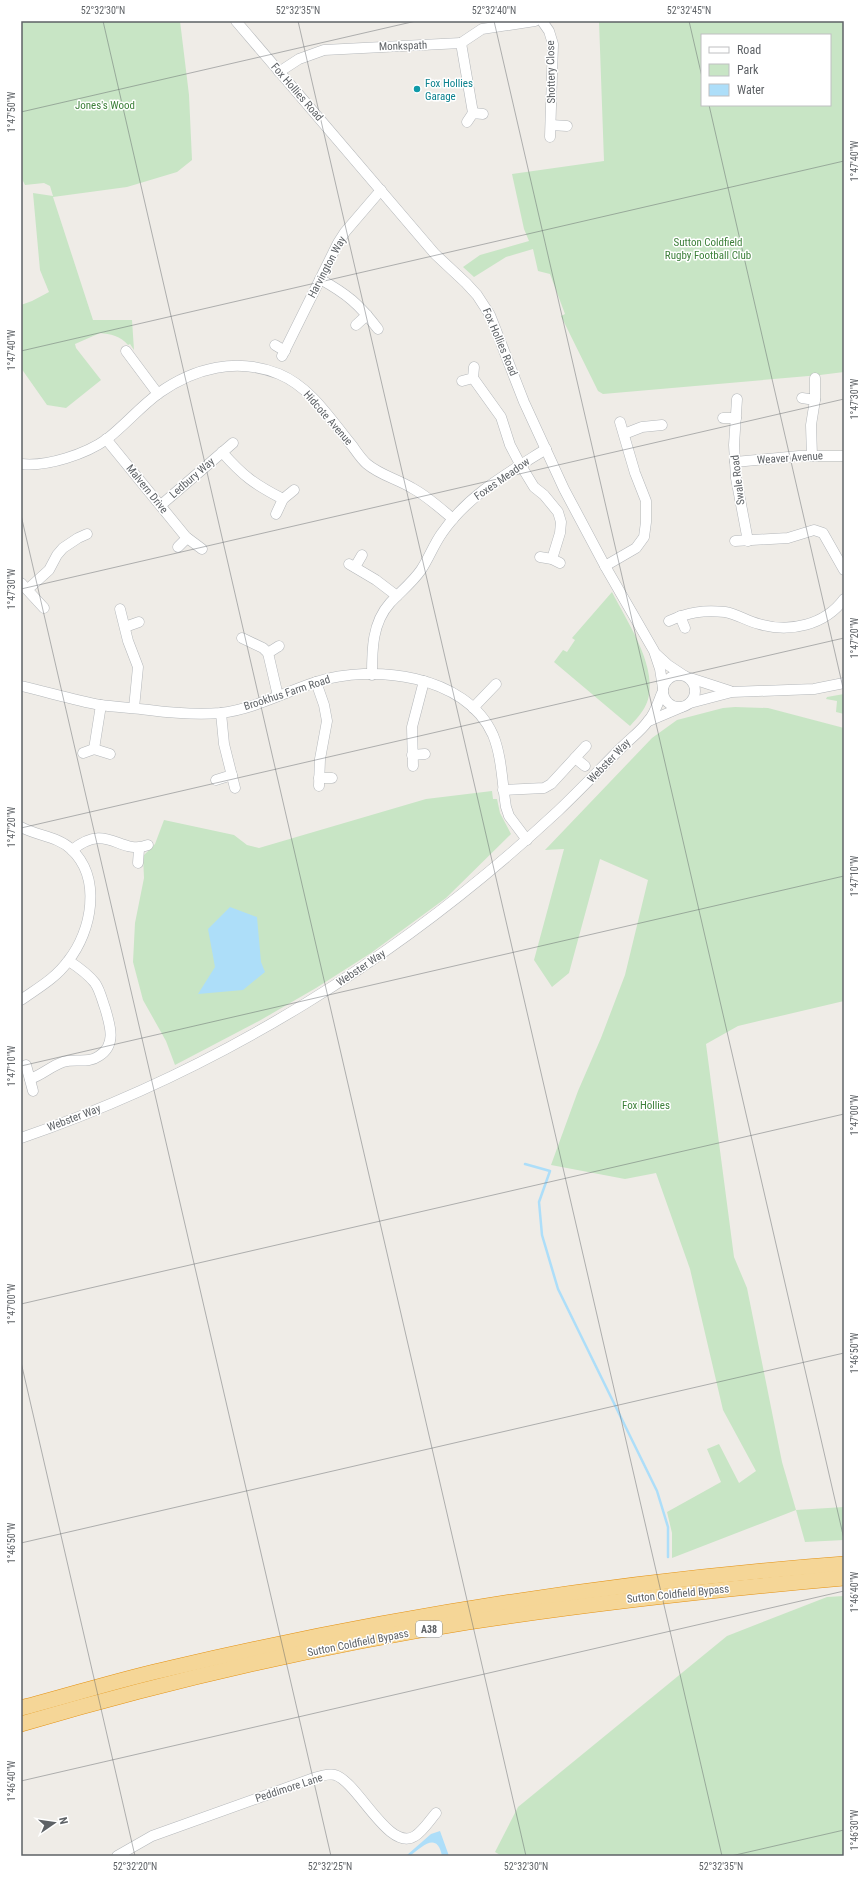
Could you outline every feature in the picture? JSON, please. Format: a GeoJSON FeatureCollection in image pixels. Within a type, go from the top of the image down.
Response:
{"type":"FeatureCollection","features":[{"type":"Feature","properties":{"kind":"highway","name":"Sutton Coldfield Bypass"},"geometry":{"type":"LineString","coordinates":[[21,1708],[169,1668],[389,1621],[571,1592],[778,1568],[844,1564]]}},
{"type":"Feature","properties":{"kind":"highway","name":"Sutton Coldfield Bypass"},"geometry":{"type":"LineString","coordinates":[[21,1724],[119,1696],[265,1661],[466,1622],[672,1594],[844,1578]]}},
{"type":"Feature","properties":{"kind":"street","name":"Fox Hollies Road"},"geometry":{"type":"LineString","coordinates":[[236,21],[435,254],[466,283],[486,308],[524,402],[568,496],[605,566],[654,651],[660,669],[663,690]]}},
{"type":"Feature","properties":{"kind":"street"},"geometry":{"type":"LineString","coordinates":[[467,122],[478,113],[461,43],[482,29],[535,21]]}},
{"type":"Feature","properties":{"kind":"street","name":"Shottery Close"},"geometry":{"type":"LineString","coordinates":[[542,21],[549,31],[553,44],[550,137]]}},
{"type":"Feature","properties":{"kind":"street","name":"Monkspath"},"geometry":{"type":"LineString","coordinates":[[279,72],[298,58],[324,50],[461,43]]}},
{"type":"Feature","properties":{"kind":"street"},"geometry":{"type":"LineString","coordinates":[[551,125],[567,126]]}},
{"type":"Feature","properties":{"kind":"street","name":"Harvington Way"},"geometry":{"type":"LineString","coordinates":[[275,345],[284,353],[345,232],[381,190]]}},
{"type":"Feature","properties":{"kind":"street"},"geometry":{"type":"LineString","coordinates":[[320,279],[344,292],[367,314],[378,329]]}},
{"type":"Feature","properties":{"kind":"street"},"geometry":{"type":"LineString","coordinates":[[356,325],[367,314]]}},
{"type":"Feature","properties":{"kind":"street"},"geometry":{"type":"LineString","coordinates":[[126,351],[138,357],[158,394]]}},
{"type":"Feature","properties":{"kind":"street","name":"Hidcote Avenue"},"geometry":{"type":"LineString","coordinates":[[21,464],[49,463],[68,457],[106,439],[158,394],[193,374],[225,365],[253,367],[279,374],[295,382],[308,393],[365,462],[392,479],[411,487],[426,496],[453,519]]}},
{"type":"Feature","properties":{"kind":"street"},"geometry":{"type":"LineString","coordinates":[[474,368],[473,378],[501,417],[510,445],[520,464],[534,487],[544,495],[558,512],[561,522],[556,561],[540,557]]}},
{"type":"Feature","properties":{"kind":"street"},"geometry":{"type":"LineString","coordinates":[[462,381],[473,378]]}},
{"type":"Feature","properties":{"kind":"street"},"geometry":{"type":"LineString","coordinates":[[812,456],[811,425],[815,400],[815,378]]}},
{"type":"Feature","properties":{"kind":"street"},"geometry":{"type":"LineString","coordinates":[[802,398],[815,400]]}},
{"type":"Feature","properties":{"kind":"street","name":"Swale Road"},"geometry":{"type":"LineString","coordinates":[[737,399],[735,462],[736,478],[748,541]]}},
{"type":"Feature","properties":{"kind":"street"},"geometry":{"type":"LineString","coordinates":[[723,418],[736,418]]}},
{"type":"Feature","properties":{"kind":"street"},"geometry":{"type":"LineString","coordinates":[[605,566],[636,548],[644,537],[646,522],[646,501],[635,473],[620,422]]}},
{"type":"Feature","properties":{"kind":"street"},"geometry":{"type":"LineString","coordinates":[[624,434],[642,427],[662,425]]}},
{"type":"Feature","properties":{"kind":"street","name":"Malvern Drive"},"geometry":{"type":"LineString","coordinates":[[106,439],[187,538],[202,549]]}},
{"type":"Feature","properties":{"kind":"street","name":"Ledbury Way"},"geometry":{"type":"LineString","coordinates":[[161,505],[233,443]]}},
{"type":"Feature","properties":{"kind":"street","name":"Foxes Meadow"},"geometry":{"type":"LineString","coordinates":[[372,675],[373,647],[378,622],[384,611],[412,582],[422,569],[434,546],[453,519],[485,488],[520,464],[546,449]]}},
{"type":"Feature","properties":{"kind":"street","name":"Ledbury Way"},"geometry":{"type":"LineString","coordinates":[[222,452],[239,471],[257,486],[283,499]]}},
{"type":"Feature","properties":{"kind":"street","name":"Weaver Avenue"},"geometry":{"type":"LineString","coordinates":[[735,462],[812,456],[844,456]]}},
{"type":"Feature","properties":{"kind":"street"},"geometry":{"type":"LineString","coordinates":[[276,514],[283,499],[294,490]]}},
{"type":"Feature","properties":{"kind":"street"},"geometry":{"type":"LineString","coordinates":[[735,541],[788,538],[814,530],[823,534],[844,570]]}},
{"type":"Feature","properties":{"kind":"street"},"geometry":{"type":"LineString","coordinates":[[44,608],[24,586],[50,570],[57,555],[72,546],[87,534]]}},
{"type":"Feature","properties":{"kind":"street"},"geometry":{"type":"LineString","coordinates":[[178,547],[187,538]]}},
{"type":"Feature","properties":{"kind":"street"},"geometry":{"type":"LineString","coordinates":[[362,555],[352,565],[388,588],[397,596]]}},
{"type":"Feature","properties":{"kind":"street"},"geometry":{"type":"LineString","coordinates":[[669,621],[695,611],[724,612],[758,624],[788,628],[812,622],[829,615],[844,599]]}},
{"type":"Feature","properties":{"kind":"street"},"geometry":{"type":"LineString","coordinates":[[120,609],[138,667],[139,676],[134,708]]}},
{"type":"Feature","properties":{"kind":"street"},"geometry":{"type":"LineString","coordinates":[[680,616],[685,628]]}},
{"type":"Feature","properties":{"kind":"street"},"geometry":{"type":"LineString","coordinates":[[125,627],[139,622]]}},
{"type":"Feature","properties":{"kind":"street"},"geometry":{"type":"LineString","coordinates":[[242,638],[263,648],[268,653],[278,696]]}},
{"type":"Feature","properties":{"kind":"street"},"geometry":{"type":"LineString","coordinates":[[268,653],[279,646]]}},
{"type":"Feature","properties":{"kind":"street","name":"Fox Hollies Road"},"geometry":{"type":"LineString","coordinates":[[654,651],[668,665],[686,677],[732,692]]}},
{"type":"Feature","properties":{"kind":"street"},"geometry":{"type":"LineString","coordinates":[[676,674],[686,677],[695,690],[694,697],[686,705],[675,707],[668,703],[663,690],[665,681],[676,674]]}},
{"type":"Feature","properties":{"kind":"street","name":"Brookhus Farm Road"},"geometry":{"type":"LineString","coordinates":[[21,686],[101,705],[187,713],[221,713],[236,710],[316,682],[339,676],[404,676],[424,681],[457,696],[473,708],[485,721],[493,735],[497,748],[503,790],[509,816],[527,840]]}},
{"type":"Feature","properties":{"kind":"street"},"geometry":{"type":"LineString","coordinates":[[412,766],[412,727],[424,681]]}},
{"type":"Feature","properties":{"kind":"street"},"geometry":{"type":"LineString","coordinates":[[316,682],[324,705],[327,721],[320,759],[319,782],[332,778]]}},
{"type":"Feature","properties":{"kind":"street"},"geometry":{"type":"LineString","coordinates":[[732,692],[814,689],[844,683]]}},
{"type":"Feature","properties":{"kind":"street"},"geometry":{"type":"LineString","coordinates":[[473,708],[496,684]]}},
{"type":"Feature","properties":{"kind":"street","name":"Webster Way"},"geometry":{"type":"LineString","coordinates":[[21,1138],[150,1087],[207,1059],[269,1026],[342,981],[424,924],[472,888],[580,791],[649,721],[663,690]]}},
{"type":"Feature","properties":{"kind":"street","name":"Webster Way"},"geometry":{"type":"LineString","coordinates":[[649,721],[686,705],[732,692]]}},
{"type":"Feature","properties":{"kind":"street"},"geometry":{"type":"LineString","coordinates":[[94,749],[101,705]]}},
{"type":"Feature","properties":{"kind":"street"},"geometry":{"type":"LineString","coordinates":[[221,713],[224,744],[235,788]]}},
{"type":"Feature","properties":{"kind":"street"},"geometry":{"type":"LineString","coordinates":[[503,790],[544,788],[551,784],[586,746]]}},
{"type":"Feature","properties":{"kind":"street"},"geometry":{"type":"LineString","coordinates":[[83,753],[94,749],[110,754]]}},
{"type":"Feature","properties":{"kind":"street"},"geometry":{"type":"LineString","coordinates":[[412,755],[425,754]]}},
{"type":"Feature","properties":{"kind":"street"},"geometry":{"type":"LineString","coordinates":[[576,758],[585,766]]}},
{"type":"Feature","properties":{"kind":"street"},"geometry":{"type":"LineString","coordinates":[[216,780],[232,775]]}},
{"type":"Feature","properties":{"kind":"street"},"geometry":{"type":"LineString","coordinates":[[21,827],[62,842],[72,850],[82,862],[88,874],[90,890],[90,903],[85,928],[80,943],[69,961],[46,983],[21,1000]]}},
{"type":"Feature","properties":{"kind":"street"},"geometry":{"type":"LineString","coordinates":[[72,850],[82,842],[100,837],[143,847],[138,863]]}},
{"type":"Feature","properties":{"kind":"street"},"geometry":{"type":"LineString","coordinates":[[30,1079],[39,1076],[63,1062],[89,1060],[99,1057],[109,1045],[111,1029],[102,997],[95,983],[69,961]]}},
{"type":"Feature","properties":{"kind":"street"},"geometry":{"type":"LineString","coordinates":[[26,1066],[33,1091]]}},
{"type":"Feature","properties":{"kind":"street","name":"Peddimore Lane"},"geometry":{"type":"LineString","coordinates":[[117,1856],[152,1836],[314,1778],[329,1775],[335,1775],[345,1781],[385,1826],[396,1836],[405,1839],[415,1836],[436,1813]]}},
{"type":"Feature","properties":{"kind":"green space","name":"Jones's Wood"},"geometry":{"type":"Polygon","coordinates":[[[21,21],[180,21],[189,95],[192,160],[177,172],[127,187],[53,197],[93,320],[132,320],[134,350],[130,344],[128,345],[119,338],[100,333],[75,344],[76,348],[101,380],[66,408],[47,405],[21,368],[21,305],[49,292],[40,270],[33,193],[53,196],[50,186],[44,183],[25,185],[21,177],[21,21]]]}},
{"type":"Feature","properties":{"kind":"green space","name":"Sutton Coldfield Rugby Football Club"},"geometry":{"type":"Polygon","coordinates":[[[599,21],[844,21],[844,372],[603,394],[598,391],[561,316],[565,314],[550,274],[538,271],[533,249],[506,257],[474,277],[463,267],[480,255],[529,241],[524,229],[512,174],[604,161],[599,21]]]}},
{"type":"Feature","properties":{"kind":"green space"},"geometry":{"type":"Polygon","coordinates":[[[612,592],[644,655],[650,682],[648,700],[642,712],[630,726],[554,662],[563,650],[567,652],[575,640],[572,638],[612,592]]]}},
{"type":"Feature","properties":{"kind":"green space"},"geometry":{"type":"Polygon","coordinates":[[[844,694],[844,714],[836,712],[837,701],[826,699],[827,697],[844,694]]]}},
{"type":"Feature","properties":{"kind":"green space","name":"Fox Hollies"},"geometry":{"type":"Polygon","coordinates":[[[723,708],[768,708],[844,728],[844,1001],[738,1026],[706,1044],[734,1257],[747,1288],[782,1462],[796,1510],[672,1558],[672,1533],[667,1512],[721,1482],[707,1449],[719,1444],[739,1483],[756,1471],[723,1410],[690,1269],[656,1173],[625,1179],[551,1165],[578,1091],[601,1038],[625,975],[648,880],[600,859],[569,973],[552,987],[534,960],[564,849],[545,850],[652,738],[677,720],[723,708]]]}},
{"type":"Feature","properties":{"kind":"green space"},"geometry":{"type":"Polygon","coordinates":[[[492,791],[493,799],[497,799],[500,813],[511,834],[446,898],[371,953],[316,988],[259,1021],[175,1065],[166,1041],[143,1000],[133,962],[135,923],[144,878],[143,856],[155,844],[164,820],[234,835],[247,845],[259,848],[426,799],[492,791]]]}},
{"type":"Feature","properties":{"kind":"green space"},"geometry":{"type":"Polygon","coordinates":[[[844,1507],[844,1540],[805,1542],[796,1510],[844,1507]]]}},
{"type":"Feature","properties":{"kind":"green space"},"geometry":{"type":"Polygon","coordinates":[[[844,1596],[844,1856],[502,1856],[495,1852],[518,1807],[727,1636],[827,1597],[844,1596]]]}},
{"type":"Feature","properties":{"kind":"water"},"geometry":{"type":"Polygon","coordinates":[[[230,907],[257,917],[261,962],[265,972],[243,990],[198,994],[215,967],[208,929],[230,907]]]}},
{"type":"Feature","properties":{"kind":"water"},"geometry":{"type":"Polygon","coordinates":[[[440,1831],[449,1856],[442,1856],[440,1848],[437,1844],[433,1843],[424,1845],[410,1856],[407,1855],[431,1834],[440,1831]]]}},
{"type":"Feature","properties":{"kind":"waterway"},"geometry":{"type":"LineString","coordinates":[[525,1164],[550,1171],[539,1202],[542,1235],[558,1289],[657,1491],[668,1527],[668,1557]]}},
{"type":"Feature","properties":{"kind":"place","name":"Fox Hollies Garage"},"geometry":{"type":"Point","coordinates":[417,89]}}]}
